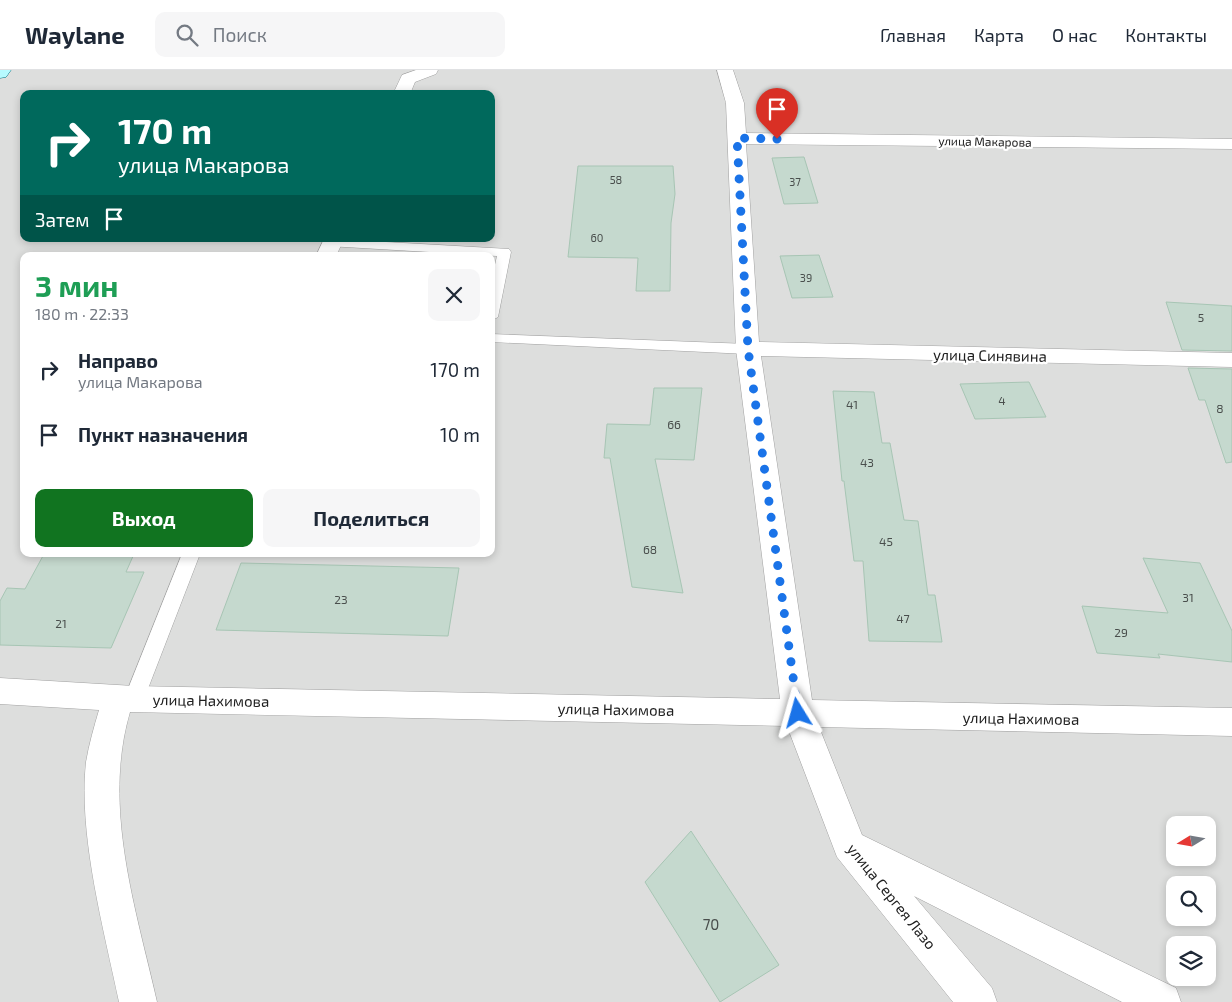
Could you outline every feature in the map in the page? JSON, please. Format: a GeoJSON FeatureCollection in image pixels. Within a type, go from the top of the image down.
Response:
{"type":"FeatureCollection","features":[{"type":"Feature","properties":{"kind":"street"},"geometry":{"type":"LineString","coordinates":[[0,73],[3,70]]}},
{"type":"Feature","properties":{"kind":"street"},"geometry":{"type":"LineString","coordinates":[[404,90],[408,79],[430,70]]}},
{"type":"Feature","properties":{"kind":"street","name":"улица Сергея Лазо"},"geometry":{"type":"LineString","coordinates":[[725,70],[735,103],[748,349],[798,713],[849,845],[978,1002]]}},
{"type":"Feature","properties":{"kind":"street","name":"улица Макарова"},"geometry":{"type":"LineString","coordinates":[[737,138],[1232,144]]}},
{"type":"Feature","properties":{"kind":"street","name":"улица Синявина"},"geometry":{"type":"LineString","coordinates":[[748,349],[1232,360]]}},
{"type":"Feature","properties":{"kind":"street","name":"улица Нахимова"},"geometry":{"type":"LineString","coordinates":[[0,692],[127,698],[1232,722]]}},
{"type":"Feature","properties":{"kind":"street"},"geometry":{"type":"LineString","coordinates":[[127,698],[106,738],[101,782],[109,864],[138,1002]]}},
{"type":"Feature","properties":{"kind":"street"},"geometry":{"type":"LineString","coordinates":[[849,845],[1162,1002]]}},
{"type":"Feature","properties":{"kind":"lane"},"geometry":{"type":"LineString","coordinates":[[331,246],[504,252],[495,298]]}},
{"type":"Feature","properties":{"kind":"lane"},"geometry":{"type":"LineString","coordinates":[[495,338],[748,349]]}},
{"type":"Feature","properties":{"kind":"lane"},"geometry":{"type":"LineString","coordinates":[[127,698],[190,557]]}},
{"type":"Feature","properties":{"kind":"shaded area"},"geometry":{"type":"Polygon","coordinates":[[[0,70],[1232,70],[1232,1002],[0,1002],[0,70]]]}},
{"type":"Feature","properties":{"kind":"building"},"geometry":{"type":"Polygon","coordinates":[[[804,157],[818,203],[784,204],[772,158],[804,157]]]}},
{"type":"Feature","properties":{"kind":"building"},"geometry":{"type":"Polygon","coordinates":[[[578,166],[673,166],[675,194],[671,223],[670,291],[636,291],[638,258],[568,257],[578,166]]]}},
{"type":"Feature","properties":{"kind":"building"},"geometry":{"type":"Polygon","coordinates":[[[819,255],[833,297],[792,298],[780,256],[819,255]]]}},
{"type":"Feature","properties":{"kind":"building"},"geometry":{"type":"Polygon","coordinates":[[[1166,302],[1232,306],[1232,351],[1182,350],[1166,302]]]}},
{"type":"Feature","properties":{"kind":"building"},"geometry":{"type":"Polygon","coordinates":[[[1188,368],[1232,369],[1232,462],[1226,463],[1205,400],[1199,400],[1188,368]]]}},
{"type":"Feature","properties":{"kind":"building"},"geometry":{"type":"Polygon","coordinates":[[[1029,382],[1046,417],[975,419],[960,384],[1029,382]]]}},
{"type":"Feature","properties":{"kind":"building"},"geometry":{"type":"Polygon","coordinates":[[[654,388],[702,388],[694,460],[655,459],[683,593],[632,587],[610,458],[604,458],[607,424],[650,425],[654,388]]]}},
{"type":"Feature","properties":{"kind":"building"},"geometry":{"type":"Polygon","coordinates":[[[833,391],[874,392],[882,443],[890,443],[904,520],[918,521],[928,595],[935,595],[942,642],[869,641],[863,561],[854,561],[844,481],[842,481],[833,391]]]}},
{"type":"Feature","properties":{"kind":"building"},"geometry":{"type":"Polygon","coordinates":[[[42,557],[133,557],[126,572],[144,572],[111,648],[0,645],[0,601],[7,588],[25,589],[42,557]]]}},
{"type":"Feature","properties":{"kind":"building"},"geometry":{"type":"Polygon","coordinates":[[[1143,558],[1200,563],[1232,631],[1232,662],[1158,654],[1160,658],[1097,653],[1082,606],[1168,613],[1143,558]]]}},
{"type":"Feature","properties":{"kind":"building"},"geometry":{"type":"Polygon","coordinates":[[[241,563],[459,568],[448,636],[216,630],[241,563]]]}},
{"type":"Feature","properties":{"kind":"building"},"geometry":{"type":"Polygon","coordinates":[[[691,831],[779,965],[720,1002],[645,882],[691,831]]]}},
{"type":"Feature","properties":{"kind":"route"},"geometry":{"type":"LineString","coordinates":[[777,139],[737,138],[748,349],[798,713]]}}]}
